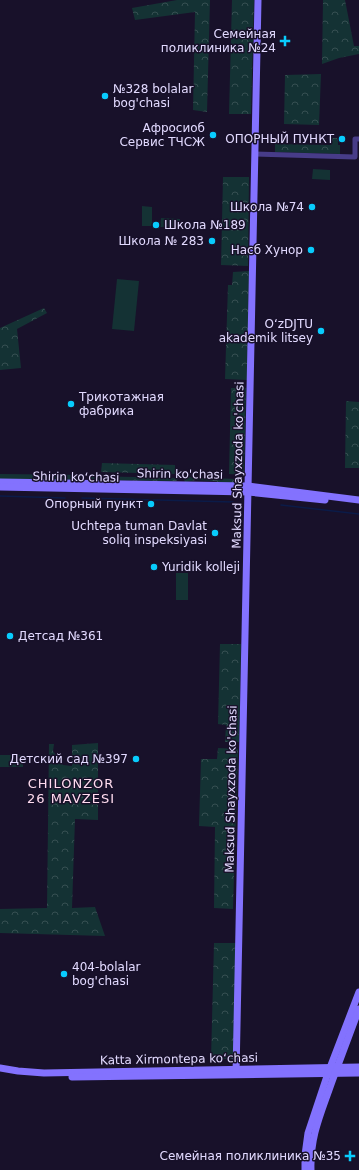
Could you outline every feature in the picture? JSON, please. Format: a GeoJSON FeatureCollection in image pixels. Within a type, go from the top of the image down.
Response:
{"type":"FeatureCollection","features":[{"type":"Feature","properties":{"kind":"main road","name":"Maksud Shayxzoda ko'chasi"},"geometry":{"type":"LineString","coordinates":[[236,1072],[258,0]]}},
{"type":"Feature","properties":{"kind":"main road","name":"Shirin ko'chasi"},"geometry":{"type":"LineString","coordinates":[[0,482],[81,486],[248,489]]}},
{"type":"Feature","properties":{"kind":"main road","name":"Shirin koʻchasi"},"geometry":{"type":"LineString","coordinates":[[0,487],[81,486]]}},
{"type":"Feature","properties":{"kind":"main road"},"geometry":{"type":"LineString","coordinates":[[248,489],[359,500]]}},
{"type":"Feature","properties":{"kind":"main road"},"geometry":{"type":"LineString","coordinates":[[248,489],[359,504]]}},
{"type":"Feature","properties":{"kind":"main road"},"geometry":{"type":"LineString","coordinates":[[305,1170],[306,1139],[359,992]]}},
{"type":"Feature","properties":{"kind":"main road"},"geometry":{"type":"LineString","coordinates":[[311,1170],[310,1156],[312,1139],[332,1070],[359,1009]]}},
{"type":"Feature","properties":{"kind":"main road","name":"Katta Xirmontepa koʻchasi"},"geometry":{"type":"LineString","coordinates":[[0,1072],[42,1078],[332,1070],[359,1067]]}},
{"type":"Feature","properties":{"kind":"main road","name":"Katta Xirmontepa koʻchasi"},"geometry":{"type":"LineString","coordinates":[[0,1068],[44,1073],[236,1072]]}},
{"type":"Feature","properties":{"kind":"main road","name":"Katta Xirmontepa koʻchasi"},"geometry":{"type":"LineString","coordinates":[[332,1070],[359,1073]]}},
{"type":"Feature","properties":{"kind":"street"},"geometry":{"type":"LineString","coordinates":[[255,154],[355,157],[355,139],[359,139]]}},
{"type":"Feature","properties":{"kind":"green space"},"geometry":{"type":"Polygon","coordinates":[[[177,0],[210,0],[207,112],[193,110],[195,12],[135,20],[132,8],[177,0]]]}},
{"type":"Feature","properties":{"kind":"green space"},"geometry":{"type":"Polygon","coordinates":[[[232,0],[254,0],[251,114],[229,114],[232,0]]]}},
{"type":"Feature","properties":{"kind":"green space"},"geometry":{"type":"Polygon","coordinates":[[[323,0],[345,0],[354,46],[359,46],[359,54],[339,58],[322,64],[323,0]]]}},
{"type":"Feature","properties":{"kind":"green space"},"geometry":{"type":"Polygon","coordinates":[[[321,74],[319,125],[284,124],[285,75],[321,74]]]}},
{"type":"Feature","properties":{"kind":"green space"},"geometry":{"type":"Polygon","coordinates":[[[331,138],[338,138],[340,154],[275,152],[275,144],[331,145],[331,138]]]}},
{"type":"Feature","properties":{"kind":"green space"},"geometry":{"type":"Polygon","coordinates":[[[313,169],[330,170],[330,180],[312,179],[313,169]]]}},
{"type":"Feature","properties":{"kind":"green space"},"geometry":{"type":"Polygon","coordinates":[[[223,177],[249,177],[248,266],[221,265],[223,177]]]}},
{"type":"Feature","properties":{"kind":"green space"},"geometry":{"type":"Polygon","coordinates":[[[142,206],[152,207],[152,226],[142,226],[142,206]]]}},
{"type":"Feature","properties":{"kind":"green space"},"geometry":{"type":"Polygon","coordinates":[[[161,218],[180,219],[180,227],[160,227],[161,218]]]}},
{"type":"Feature","properties":{"kind":"green space"},"geometry":{"type":"Polygon","coordinates":[[[249,271],[247,380],[225,379],[228,285],[232,285],[233,272],[249,271]]]}},
{"type":"Feature","properties":{"kind":"green space"},"geometry":{"type":"Polygon","coordinates":[[[117,279],[139,281],[134,331],[112,329],[117,279]]]}},
{"type":"Feature","properties":{"kind":"green space"},"geometry":{"type":"Polygon","coordinates":[[[44,308],[47,313],[17,329],[21,368],[0,370],[0,328],[44,308]]]}},
{"type":"Feature","properties":{"kind":"green space"},"geometry":{"type":"Polygon","coordinates":[[[231,388],[246,388],[244,475],[229,474],[231,388]]]}},
{"type":"Feature","properties":{"kind":"green space"},"geometry":{"type":"Polygon","coordinates":[[[346,401],[359,402],[359,468],[345,468],[346,401]]]}},
{"type":"Feature","properties":{"kind":"green space"},"geometry":{"type":"Polygon","coordinates":[[[102,463],[175,465],[175,474],[101,472],[102,463]]]}},
{"type":"Feature","properties":{"kind":"green space"},"geometry":{"type":"Polygon","coordinates":[[[0,474],[83,475],[78,480],[0,479],[0,474]]]}},
{"type":"Feature","properties":{"kind":"green space"},"geometry":{"type":"Polygon","coordinates":[[[88,476],[179,478],[176,481],[90,480],[88,476]]]}},
{"type":"Feature","properties":{"kind":"green space"},"geometry":{"type":"Polygon","coordinates":[[[183,477],[236,479],[236,483],[196,480],[185,482],[183,477]]]}},
{"type":"Feature","properties":{"kind":"green space"},"geometry":{"type":"Polygon","coordinates":[[[176,573],[188,573],[188,600],[176,600],[176,573]]]}},
{"type":"Feature","properties":{"kind":"green space"},"geometry":{"type":"Polygon","coordinates":[[[220,644],[241,644],[239,742],[225,742],[226,725],[218,724],[220,644]]]}},
{"type":"Feature","properties":{"kind":"green space"},"geometry":{"type":"Polygon","coordinates":[[[98,743],[98,820],[75,819],[72,908],[95,907],[105,936],[0,933],[0,909],[47,908],[49,744],[54,744],[53,751],[63,765],[72,766],[72,745],[98,743]]]}},
{"type":"Feature","properties":{"kind":"green space"},"geometry":{"type":"Polygon","coordinates":[[[218,748],[238,749],[233,909],[214,908],[215,827],[199,826],[201,759],[217,759],[218,748]]]}},
{"type":"Feature","properties":{"kind":"green space"},"geometry":{"type":"Polygon","coordinates":[[[0,755],[23,755],[23,767],[0,767],[0,755]]]}},
{"type":"Feature","properties":{"kind":"green space"},"geometry":{"type":"Polygon","coordinates":[[[56,783],[64,784],[64,803],[55,803],[56,783]]]}},
{"type":"Feature","properties":{"kind":"green space"},"geometry":{"type":"Polygon","coordinates":[[[214,943],[236,943],[234,1059],[211,1059],[214,943]]]}},
{"type":"Feature","properties":{"kind":"waterway"},"geometry":{"type":"LineString","coordinates":[[0,496],[65,498]]}},
{"type":"Feature","properties":{"kind":"waterway"},"geometry":{"type":"LineString","coordinates":[[82,498],[233,502]]}},
{"type":"Feature","properties":{"kind":"waterway"},"geometry":{"type":"LineString","coordinates":[[281,505],[359,514]]}},
{"type":"Feature","properties":{"kind":"place","name":"Семейная поликлиника №24"},"geometry":{"type":"Point","coordinates":[285,41]}},
{"type":"Feature","properties":{"kind":"place","name":"№328 bolalar bog'chasi"},"geometry":{"type":"Point","coordinates":[105,96]}},
{"type":"Feature","properties":{"kind":"place","name":"Афросиоб Сервис ТЧСЖ"},"geometry":{"type":"Point","coordinates":[213,135]}},
{"type":"Feature","properties":{"kind":"place","name":"ОПОРНЫЙ ПУНКТ"},"geometry":{"type":"Point","coordinates":[342,139]}},
{"type":"Feature","properties":{"kind":"place","name":"Школа №74"},"geometry":{"type":"Point","coordinates":[312,207]}},
{"type":"Feature","properties":{"kind":"place","name":"Школа №189"},"geometry":{"type":"Point","coordinates":[156,225]}},
{"type":"Feature","properties":{"kind":"place","name":"Школа № 283"},"geometry":{"type":"Point","coordinates":[212,241]}},
{"type":"Feature","properties":{"kind":"place","name":"Насб Хунор"},"geometry":{"type":"Point","coordinates":[311,250]}},
{"type":"Feature","properties":{"kind":"place","name":"OʻzDJTU akademik litsey"},"geometry":{"type":"Point","coordinates":[321,331]}},
{"type":"Feature","properties":{"kind":"place","name":"Трикотажная фабрика"},"geometry":{"type":"Point","coordinates":[71,404]}},
{"type":"Feature","properties":{"kind":"place","name":"Опорный пункт"},"geometry":{"type":"Point","coordinates":[151,504]}},
{"type":"Feature","properties":{"kind":"place","name":"Uchtepa tuman Davlat soliq inspeksiyasi"},"geometry":{"type":"Point","coordinates":[215,533]}},
{"type":"Feature","properties":{"kind":"place","name":"Yuridik kolleji"},"geometry":{"type":"Point","coordinates":[154,567]}},
{"type":"Feature","properties":{"kind":"place","name":"Детсад №361"},"geometry":{"type":"Point","coordinates":[10,636]}},
{"type":"Feature","properties":{"kind":"place","name":"Детский сад №397"},"geometry":{"type":"Point","coordinates":[136,759]}},
{"type":"Feature","properties":{"kind":"place","name":"404-bolalar bog'chasi"},"geometry":{"type":"Point","coordinates":[64,974]}},
{"type":"Feature","properties":{"kind":"place","name":"Семейная поликлиника №35"},"geometry":{"type":"Point","coordinates":[350,1156]}},
{"type":"Feature","properties":{"kind":"district","name":"CHILONZOR 26 MAVZESI"},"geometry":{"type":"Point","coordinates":[71,790]}}]}
